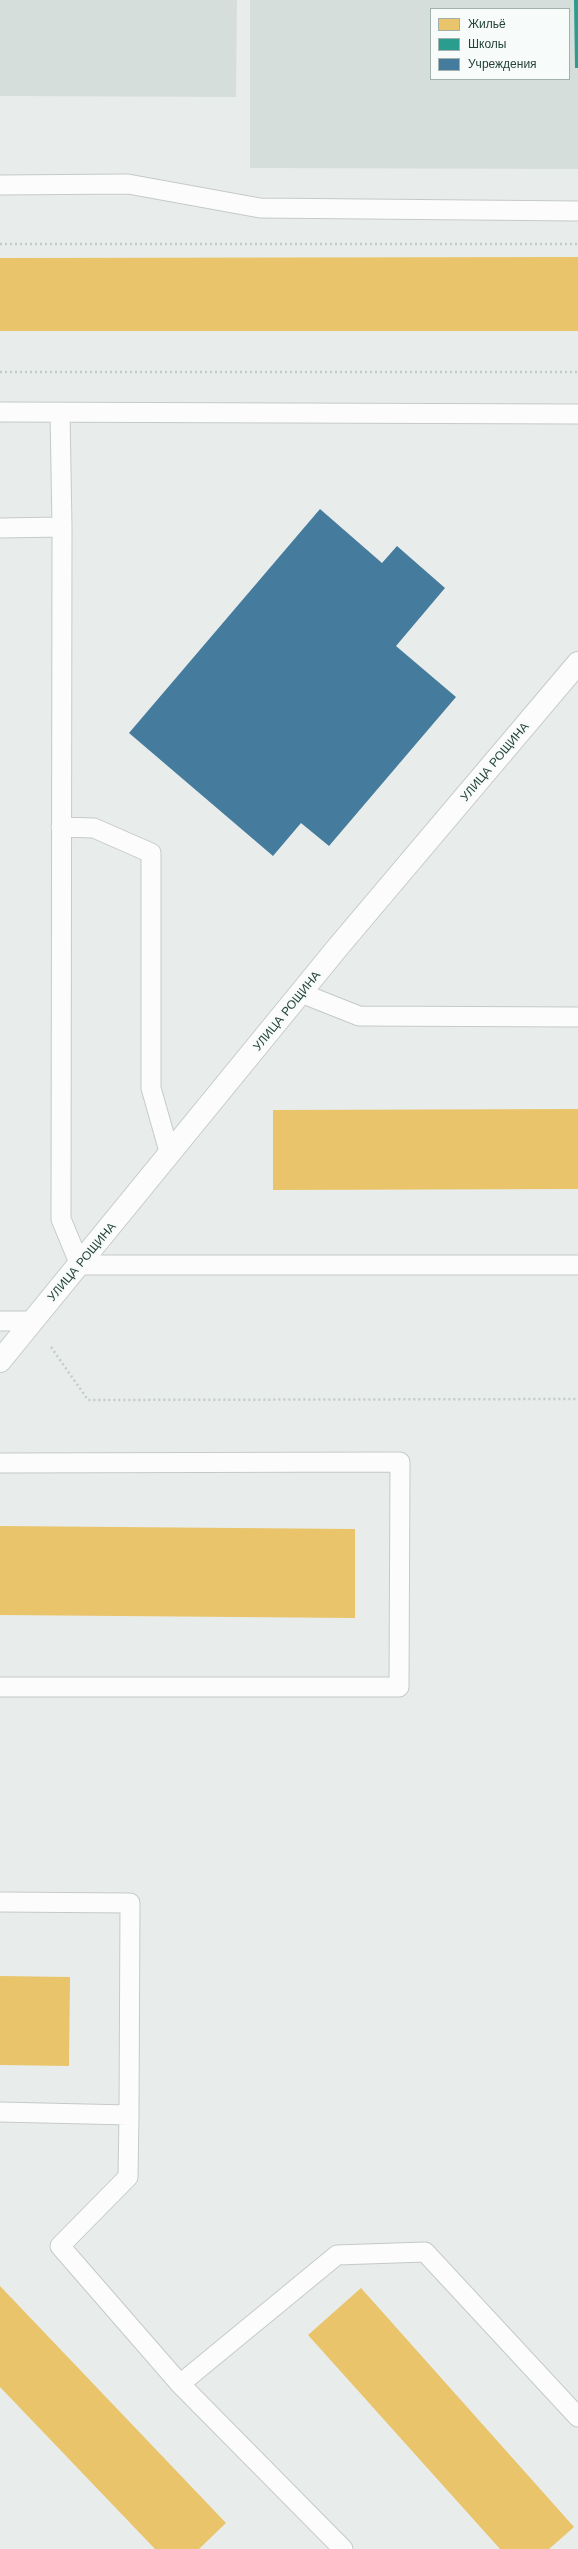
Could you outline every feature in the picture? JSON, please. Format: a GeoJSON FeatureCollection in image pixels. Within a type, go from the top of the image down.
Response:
{"type":"FeatureCollection","features":[{"type":"Feature","properties":{"kind":"street","name":"УЛИЦА РОЩИНА"},"geometry":{"type":"LineString","coordinates":[[0,1361],[80,1266],[301,993],[574,674]]}},
{"type":"Feature","properties":{"kind":"lane"},"geometry":{"type":"LineString","coordinates":[[0,185],[128,184],[260,208],[578,211]]}},
{"type":"Feature","properties":{"kind":"lane"},"geometry":{"type":"LineString","coordinates":[[0,412],[578,414]]}},
{"type":"Feature","properties":{"kind":"lane"},"geometry":{"type":"LineString","coordinates":[[60,412],[62,527],[61,1219],[80,1266],[578,1265]]}},
{"type":"Feature","properties":{"kind":"lane"},"geometry":{"type":"LineString","coordinates":[[0,528],[62,527]]}},
{"type":"Feature","properties":{"kind":"lane"},"geometry":{"type":"LineString","coordinates":[[62,827],[94,828],[151,853],[151,1088],[170,1155]]}},
{"type":"Feature","properties":{"kind":"lane"},"geometry":{"type":"LineString","coordinates":[[301,993],[359,1016],[578,1016]]}},
{"type":"Feature","properties":{"kind":"lane"},"geometry":{"type":"LineString","coordinates":[[0,1321],[33,1321]]}},
{"type":"Feature","properties":{"kind":"lane"},"geometry":{"type":"LineString","coordinates":[[0,1464],[400,1462],[399,1687],[0,1687]]}},
{"type":"Feature","properties":{"kind":"lane"},"geometry":{"type":"LineString","coordinates":[[0,1902],[130,1903],[128,2177],[60,2246],[180,2384],[342,2549]]}},
{"type":"Feature","properties":{"kind":"lane"},"geometry":{"type":"LineString","coordinates":[[0,2112],[129,2115]]}},
{"type":"Feature","properties":{"kind":"lane"},"geometry":{"type":"LineString","coordinates":[[180,2384],[338,2255],[425,2252],[578,2417]]}},
{"type":"Feature","properties":{"kind":"path"},"geometry":{"type":"LineString","coordinates":[[0,244],[578,244]]}},
{"type":"Feature","properties":{"kind":"path"},"geometry":{"type":"LineString","coordinates":[[0,372],[578,372]]}},
{"type":"Feature","properties":{"kind":"path"},"geometry":{"type":"LineString","coordinates":[[33,1321],[88,1400],[578,1399]]}},
{"type":"Feature","properties":{"kind":"shaded area"},"geometry":{"type":"Polygon","coordinates":[[[0,0],[237,0],[236,97],[0,96],[0,0]]]}},
{"type":"Feature","properties":{"kind":"shaded area"},"geometry":{"type":"Polygon","coordinates":[[[250,0],[578,0],[578,169],[250,168],[250,0]]]}},
{"type":"Feature","properties":{"kind":"building: Жильё"},"geometry":{"type":"Polygon","coordinates":[[[578,257],[578,331],[0,331],[0,258],[578,257]]]}},
{"type":"Feature","properties":{"kind":"building: Жильё"},"geometry":{"type":"Polygon","coordinates":[[[578,1109],[578,1189],[273,1190],[273,1110],[578,1109]]]}},
{"type":"Feature","properties":{"kind":"building: Жильё"},"geometry":{"type":"Polygon","coordinates":[[[0,1526],[355,1529],[355,1618],[0,1615],[0,1526]]]}},
{"type":"Feature","properties":{"kind":"building: Жильё"},"geometry":{"type":"Polygon","coordinates":[[[0,1976],[70,1977],[69,2066],[0,2065],[0,1976]]]}},
{"type":"Feature","properties":{"kind":"building: Жильё"},"geometry":{"type":"Polygon","coordinates":[[[0,2286],[226,2523],[199,2549],[155,2549],[0,2387],[0,2286]]]}},
{"type":"Feature","properties":{"kind":"building: Жильё"},"geometry":{"type":"Polygon","coordinates":[[[361,2288],[574,2527],[549,2549],[500,2549],[308,2335],[361,2288]]]}},
{"type":"Feature","properties":{"kind":"building: Школы"},"geometry":{"type":"Polygon","coordinates":[[[574,0],[578,0],[578,68],[575,68],[574,0]]]}},
{"type":"Feature","properties":{"kind":"building: Учреждения"},"geometry":{"type":"Polygon","coordinates":[[[320,509],[382,563],[397,546],[445,588],[396,646],[456,697],[329,846],[301,823],[273,856],[129,733],[320,509]]]}}]}
